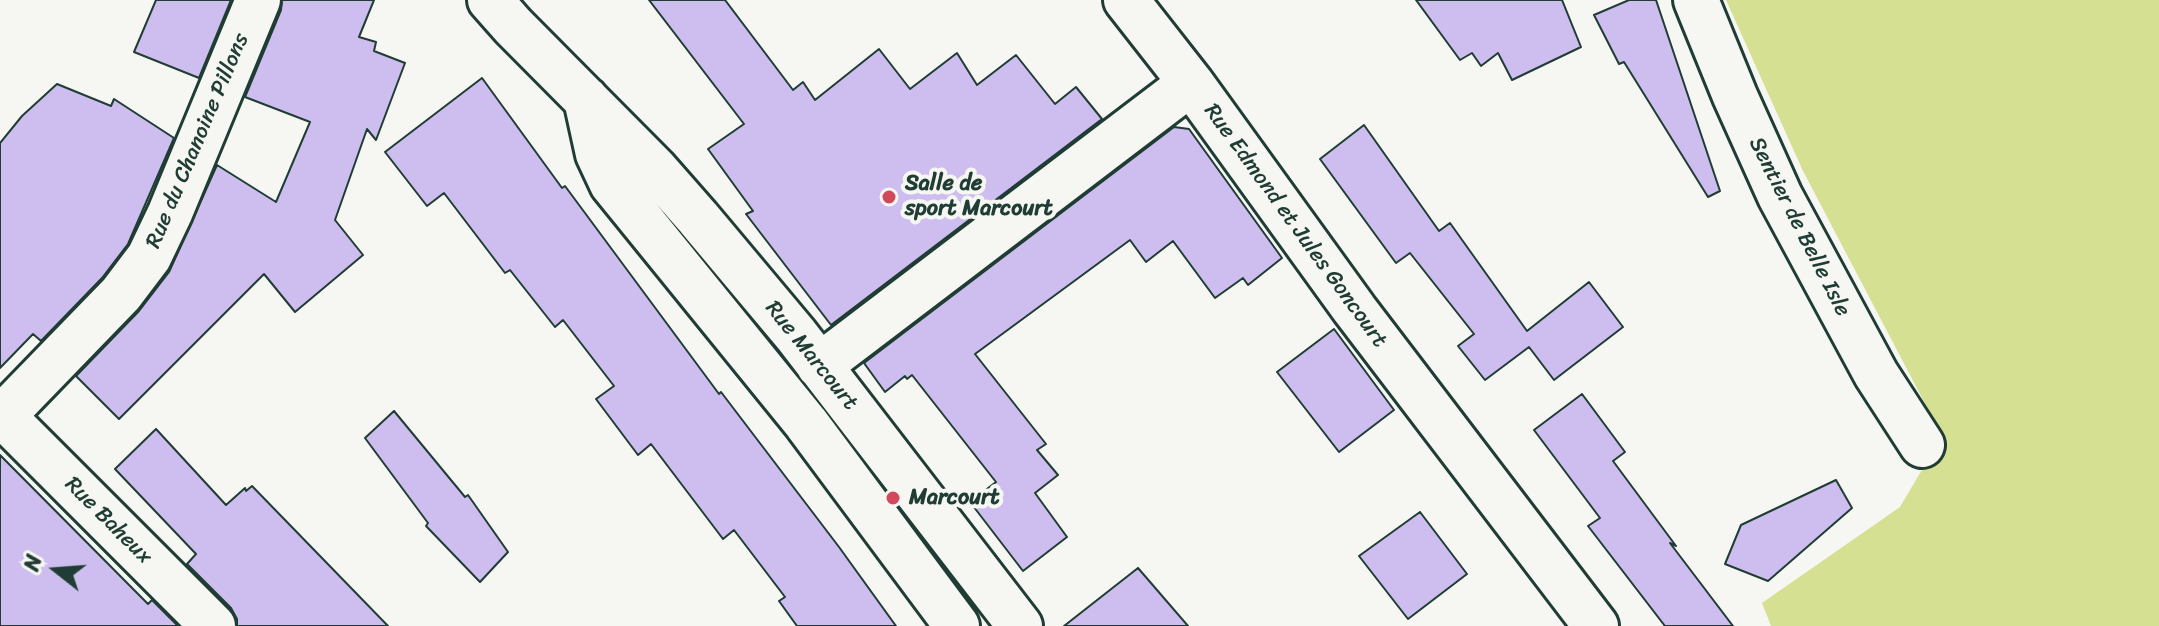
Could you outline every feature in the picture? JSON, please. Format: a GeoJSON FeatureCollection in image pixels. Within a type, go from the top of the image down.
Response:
{"type":"FeatureCollection","features":[{"type":"Feature","properties":{"kind":"street","name":"Rue du Chanoine Pillons"},"geometry":{"type":"LineString","coordinates":[[2,417],[121,294],[149,257],[258,0]]}},
{"type":"Feature","properties":{"kind":"street","name":"Rue Marcourt"},"geometry":{"type":"LineString","coordinates":[[490,0],[670,185],[819,366],[1020,626]]}},
{"type":"Feature","properties":{"kind":"street"},"geometry":{"type":"LineString","coordinates":[[1126,0],[1191,83]]}},
{"type":"Feature","properties":{"kind":"street","name":"Sentier de Belle Isle"},"geometry":{"type":"LineString","coordinates":[[1696,0],[1780,196],[1876,374],[1922,445]]}},
{"type":"Feature","properties":{"kind":"street","name":"Rue Edmond et Jules Goncourt"},"geometry":{"type":"LineString","coordinates":[[819,366],[1191,83],[1355,310],[1596,626]]}},
{"type":"Feature","properties":{"kind":"street","name":"Rue Marcourt"},"geometry":{"type":"LineString","coordinates":[[586,99],[598,154],[612,184],[790,403],[957,626]]}},
{"type":"Feature","properties":{"kind":"street","name":"Rue Baheux"},"geometry":{"type":"LineString","coordinates":[[2,417],[213,626]]}},
{"type":"Feature","properties":{"kind":"green space"},"geometry":{"type":"Polygon","coordinates":[[[1726,0],[2159,0],[2159,626],[1771,626],[1762,603],[1900,507],[1942,436],[1803,171],[1726,0]]]}},
{"type":"Feature","properties":{"kind":"building"},"geometry":{"type":"Polygon","coordinates":[[[156,0],[231,0],[199,78],[134,52],[156,0]]]}},
{"type":"Feature","properties":{"kind":"building"},"geometry":{"type":"Polygon","coordinates":[[[282,0],[374,0],[359,37],[376,42],[374,51],[405,63],[376,140],[367,129],[335,220],[363,255],[295,312],[264,274],[119,419],[76,376],[139,311],[169,272],[217,165],[276,202],[310,122],[245,97],[281,10],[282,0]]]}},
{"type":"Feature","properties":{"kind":"building"},"geometry":{"type":"Polygon","coordinates":[[[649,0],[725,0],[793,90],[803,82],[815,100],[879,49],[910,89],[957,53],[977,85],[1016,55],[1055,104],[1076,87],[1102,119],[831,325],[746,214],[753,211],[708,149],[744,124],[649,0]]]}},
{"type":"Feature","properties":{"kind":"building"},"geometry":{"type":"Polygon","coordinates":[[[1416,0],[1562,0],[1581,47],[1512,80],[1498,53],[1481,66],[1472,53],[1460,60],[1416,0]]]}},
{"type":"Feature","properties":{"kind":"building"},"geometry":{"type":"Polygon","coordinates":[[[1629,0],[1656,0],[1720,191],[1708,197],[1624,62],[1619,64],[1594,15],[1629,0]]]}},
{"type":"Feature","properties":{"kind":"building"},"geometry":{"type":"Polygon","coordinates":[[[482,78],[562,188],[565,186],[896,626],[797,626],[779,601],[785,597],[734,530],[723,539],[651,444],[638,455],[596,399],[614,386],[563,320],[555,327],[510,270],[505,273],[444,193],[427,206],[385,152],[482,78]]]}},
{"type":"Feature","properties":{"kind":"building"},"geometry":{"type":"Polygon","coordinates":[[[57,84],[111,106],[114,99],[174,138],[128,244],[102,278],[41,341],[33,334],[0,368],[0,143],[22,116],[57,84]]]}},
{"type":"Feature","properties":{"kind":"building"},"geometry":{"type":"Polygon","coordinates":[[[1364,125],[1439,231],[1450,223],[1527,331],[1589,282],[1623,327],[1554,380],[1529,347],[1485,380],[1458,346],[1474,334],[1410,253],[1396,263],[1320,159],[1364,125]]]}},
{"type":"Feature","properties":{"kind":"building"},"geometry":{"type":"Polygon","coordinates":[[[1174,127],[1189,129],[1282,258],[1248,285],[1243,278],[1215,298],[1173,241],[1146,262],[1130,240],[975,354],[1046,444],[1037,450],[1058,475],[1035,493],[1067,537],[1023,571],[970,502],[996,482],[912,375],[907,379],[905,376],[885,392],[864,363],[1174,127]]]}},
{"type":"Feature","properties":{"kind":"building"},"geometry":{"type":"Polygon","coordinates":[[[1334,329],[1394,410],[1339,452],[1277,372],[1334,329]]]}},
{"type":"Feature","properties":{"kind":"building"},"geometry":{"type":"Polygon","coordinates":[[[1582,394],[1625,452],[1613,461],[1733,626],[1665,626],[1588,526],[1600,518],[1534,430],[1582,394]]]}},
{"type":"Feature","properties":{"kind":"building"},"geometry":{"type":"Polygon","coordinates":[[[394,411],[465,497],[468,495],[508,552],[480,582],[426,526],[428,523],[365,438],[394,411]]]}},
{"type":"Feature","properties":{"kind":"building"},"geometry":{"type":"Polygon","coordinates":[[[156,429],[226,505],[245,488],[246,491],[252,486],[388,626],[237,626],[231,608],[187,564],[196,554],[115,469],[156,429]]]}},
{"type":"Feature","properties":{"kind":"building"},"geometry":{"type":"Polygon","coordinates":[[[0,455],[148,604],[152,600],[178,626],[0,626],[0,455]]]}},
{"type":"Feature","properties":{"kind":"building"},"geometry":{"type":"Polygon","coordinates":[[[1836,480],[1852,508],[1768,581],[1725,564],[1741,525],[1836,480]]]}},
{"type":"Feature","properties":{"kind":"building"},"geometry":{"type":"Polygon","coordinates":[[[1420,512],[1467,574],[1408,619],[1359,556],[1420,512]]]}},
{"type":"Feature","properties":{"kind":"building"},"geometry":{"type":"Polygon","coordinates":[[[1138,568],[1188,626],[1064,626],[1138,568]]]}},
{"type":"Feature","properties":{"kind":"place","name":"Salle de sport Marcourt"},"geometry":{"type":"Point","coordinates":[889,197]}},
{"type":"Feature","properties":{"kind":"place","name":"Marcourt"},"geometry":{"type":"Point","coordinates":[893,498]}}]}
